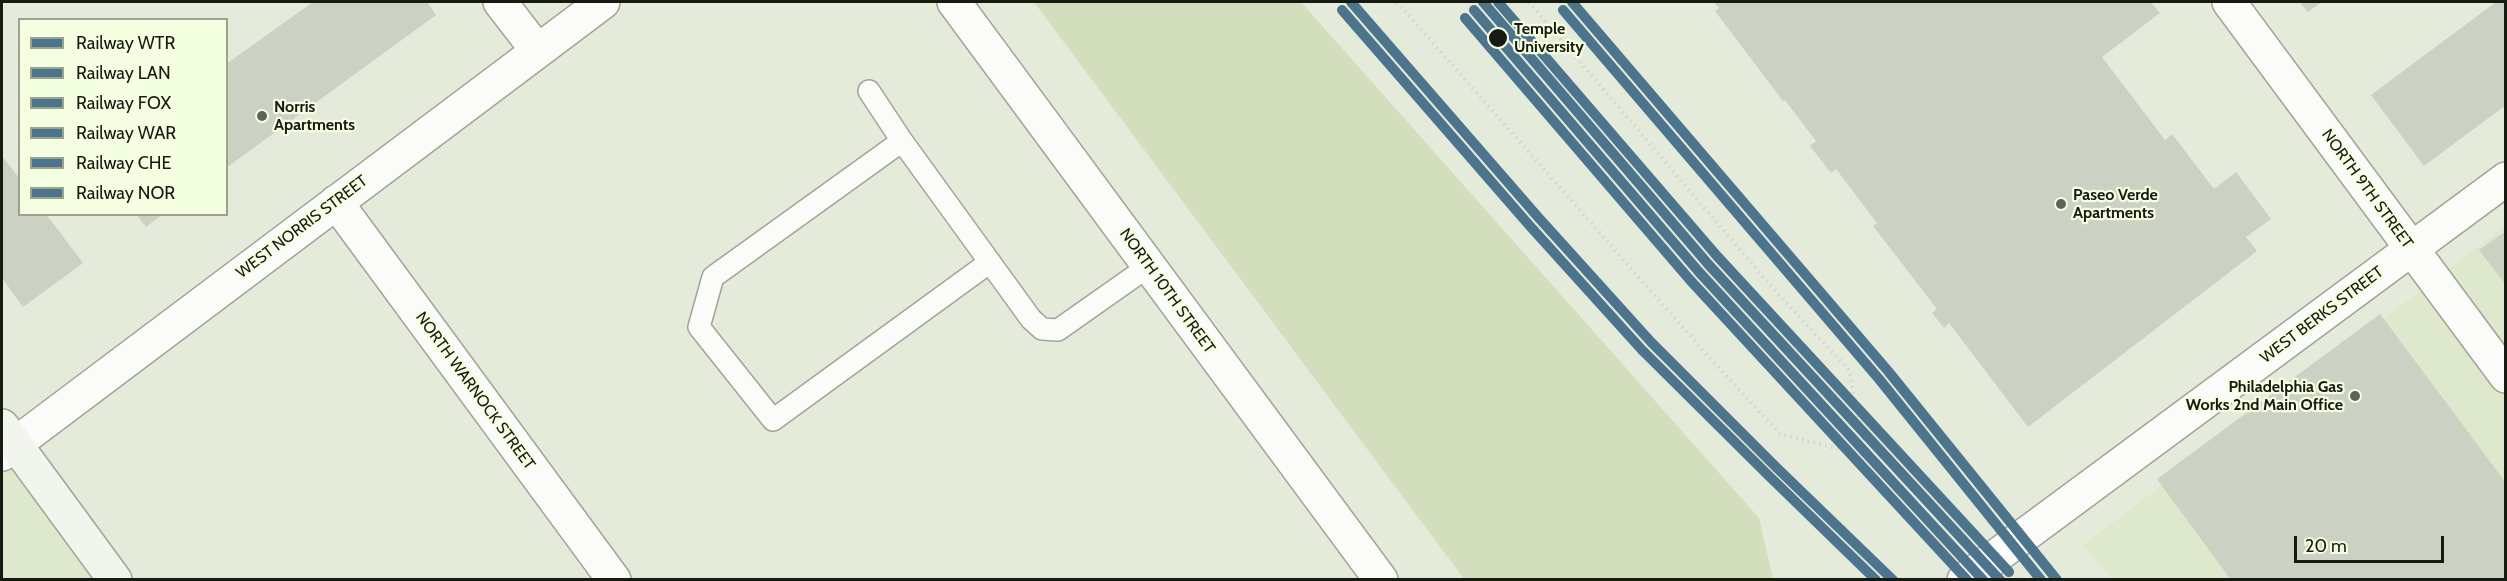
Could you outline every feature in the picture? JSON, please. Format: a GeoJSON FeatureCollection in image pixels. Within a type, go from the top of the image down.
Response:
{"type":"FeatureCollection","features":[{"type":"Feature","properties":{"kind":"main road"},"geometry":{"type":"LineString","coordinates":[[6,441],[115,579]]}},
{"type":"Feature","properties":{"kind":"street"},"geometry":{"type":"LineString","coordinates":[[500,2],[537,50]]}},
{"type":"Feature","properties":{"kind":"street","name":"WEST NORRIS STREET"},"geometry":{"type":"LineString","coordinates":[[6,441],[336,202],[603,2]]}},
{"type":"Feature","properties":{"kind":"street","name":"NORTH 10TH STREET"},"geometry":{"type":"LineString","coordinates":[[954,2],[1381,579]]}},
{"type":"Feature","properties":{"kind":"street","name":"NORTH 9TH STREET"},"geometry":{"type":"LineString","coordinates":[[2229,2],[2505,376]]}},
{"type":"Feature","properties":{"kind":"street","name":"WEST BERKS STREET"},"geometry":{"type":"LineString","coordinates":[[1969,576],[2505,179]]}},
{"type":"Feature","properties":{"kind":"street","name":"NORTH WARNOCK STREET"},"geometry":{"type":"LineString","coordinates":[[336,202],[614,579]]}},
{"type":"Feature","properties":{"kind":"lane"},"geometry":{"type":"LineString","coordinates":[[869,91],[902,141],[1031,319],[1041,329],[1059,330],[1149,266]]}},
{"type":"Feature","properties":{"kind":"lane"},"geometry":{"type":"LineString","coordinates":[[902,141],[713,277],[699,327],[772,420],[990,262]]}},
{"type":"Feature","properties":{"kind":"path"},"geometry":{"type":"LineString","coordinates":[[1396,2],[1707,355],[1780,434],[1866,456]]}},
{"type":"Feature","properties":{"kind":"path"},"geometry":{"type":"LineString","coordinates":[[1529,2],[1776,292],[1849,370],[1866,456],[1969,576]]}},
{"type":"Feature","properties":{"kind":"shaded area"},"geometry":{"type":"Polygon","coordinates":[[[1034,2],[1301,2],[1759,518],[1773,579],[1464,579],[1034,2]]]}},
{"type":"Feature","properties":{"kind":"shaded area","name":"Philadelphia Gas Works 2nd Main Office"},"geometry":{"type":"Polygon","coordinates":[[[2505,227],[2505,579],[2112,579],[2083,545],[2505,227]]]}},
{"type":"Feature","properties":{"kind":"shaded area"},"geometry":{"type":"Polygon","coordinates":[[[2,454],[115,579],[2,580],[2,454]]]}},
{"type":"Feature","properties":{"kind":"building","name":"Norris Apartments"},"geometry":{"type":"Polygon","coordinates":[[[313,2],[427,2],[436,15],[228,167],[228,63],[313,2]]]}},
{"type":"Feature","properties":{"kind":"building","name":"Paseo Verde Apartments"},"geometry":{"type":"Polygon","coordinates":[[[1714,2],[2151,2],[2160,13],[2102,57],[2165,140],[2172,134],[2214,189],[2236,172],[2271,219],[2246,237],[2257,251],[2028,427],[1949,323],[1944,328],[1932,313],[1937,309],[1873,226],[1877,223],[1836,169],[1831,173],[1810,146],[1816,141],[1715,11],[1719,8],[1714,2]]]}},
{"type":"Feature","properties":{"kind":"building"},"geometry":{"type":"Polygon","coordinates":[[[2299,2],[2322,2],[2308,12],[2299,2]]]}},
{"type":"Feature","properties":{"kind":"building"},"geometry":{"type":"Polygon","coordinates":[[[2496,2],[2506,2],[2506,105],[2424,166],[2371,95],[2496,2]]]}},
{"type":"Feature","properties":{"kind":"building"},"geometry":{"type":"Polygon","coordinates":[[[2,156],[18,176],[18,216],[48,216],[83,263],[23,307],[2,278],[2,156]]]}},
{"type":"Feature","properties":{"kind":"building"},"geometry":{"type":"Polygon","coordinates":[[[138,216],[160,216],[146,227],[138,216]]]}},
{"type":"Feature","properties":{"kind":"building"},"geometry":{"type":"Polygon","coordinates":[[[2506,231],[2506,285],[2479,250],[2506,231]]]}},
{"type":"Feature","properties":{"kind":"building","name":"Philadelphia Gas Works 2nd Main Office"},"geometry":{"type":"Polygon","coordinates":[[[2380,314],[2506,483],[2506,580],[2231,580],[2157,479],[2380,314]]]}},
{"type":"Feature","properties":{"kind":"rail line","name":"CHE"},"geometry":{"type":"LineString","coordinates":[[1351,2],[1538,217],[1651,342],[1893,580]]}},
{"type":"Feature","properties":{"kind":"rail line","name":"WTR"},"geometry":{"type":"LineString","coordinates":[[1483,2],[1708,264],[2000,580]]}},
{"type":"Feature","properties":{"kind":"rail line","name":"FOX"},"geometry":{"type":"LineString","coordinates":[[1498,2],[1717,256],[2009,572]]}},
{"type":"Feature","properties":{"kind":"rail line","name":"CHE"},"geometry":{"type":"LineString","coordinates":[[1572,2],[1888,371],[2057,580]]}},
{"type":"Feature","properties":{"kind":"rail line","name":"NOR"},"geometry":{"type":"LineString","coordinates":[[1342,10],[1529,225],[1642,350],[1876,580]]}},
{"type":"Feature","properties":{"kind":"rail line","name":"LAN"},"geometry":{"type":"LineString","coordinates":[[1474,10],[1699,272],[1983,580]]}},
{"type":"Feature","properties":{"kind":"rail line","name":"NOR"},"geometry":{"type":"LineString","coordinates":[[1563,10],[1879,379],[2041,580]]}},
{"type":"Feature","properties":{"kind":"rail line","name":"WAR"},"geometry":{"type":"LineString","coordinates":[[1465,18],[1690,280],[1967,580]]}},
{"type":"Feature","properties":{"kind":"place","name":"Temple University"},"geometry":{"type":"Point","coordinates":[1498,38]}},
{"type":"Feature","properties":{"kind":"place","name":"Norris Apartments"},"geometry":{"type":"Point","coordinates":[262,116]}},
{"type":"Feature","properties":{"kind":"place","name":"Paseo Verde Apartments"},"geometry":{"type":"Point","coordinates":[2061,204]}},
{"type":"Feature","properties":{"kind":"place","name":"Philadelphia Gas Works 2nd Main Office"},"geometry":{"type":"Point","coordinates":[2355,396]}}]}
